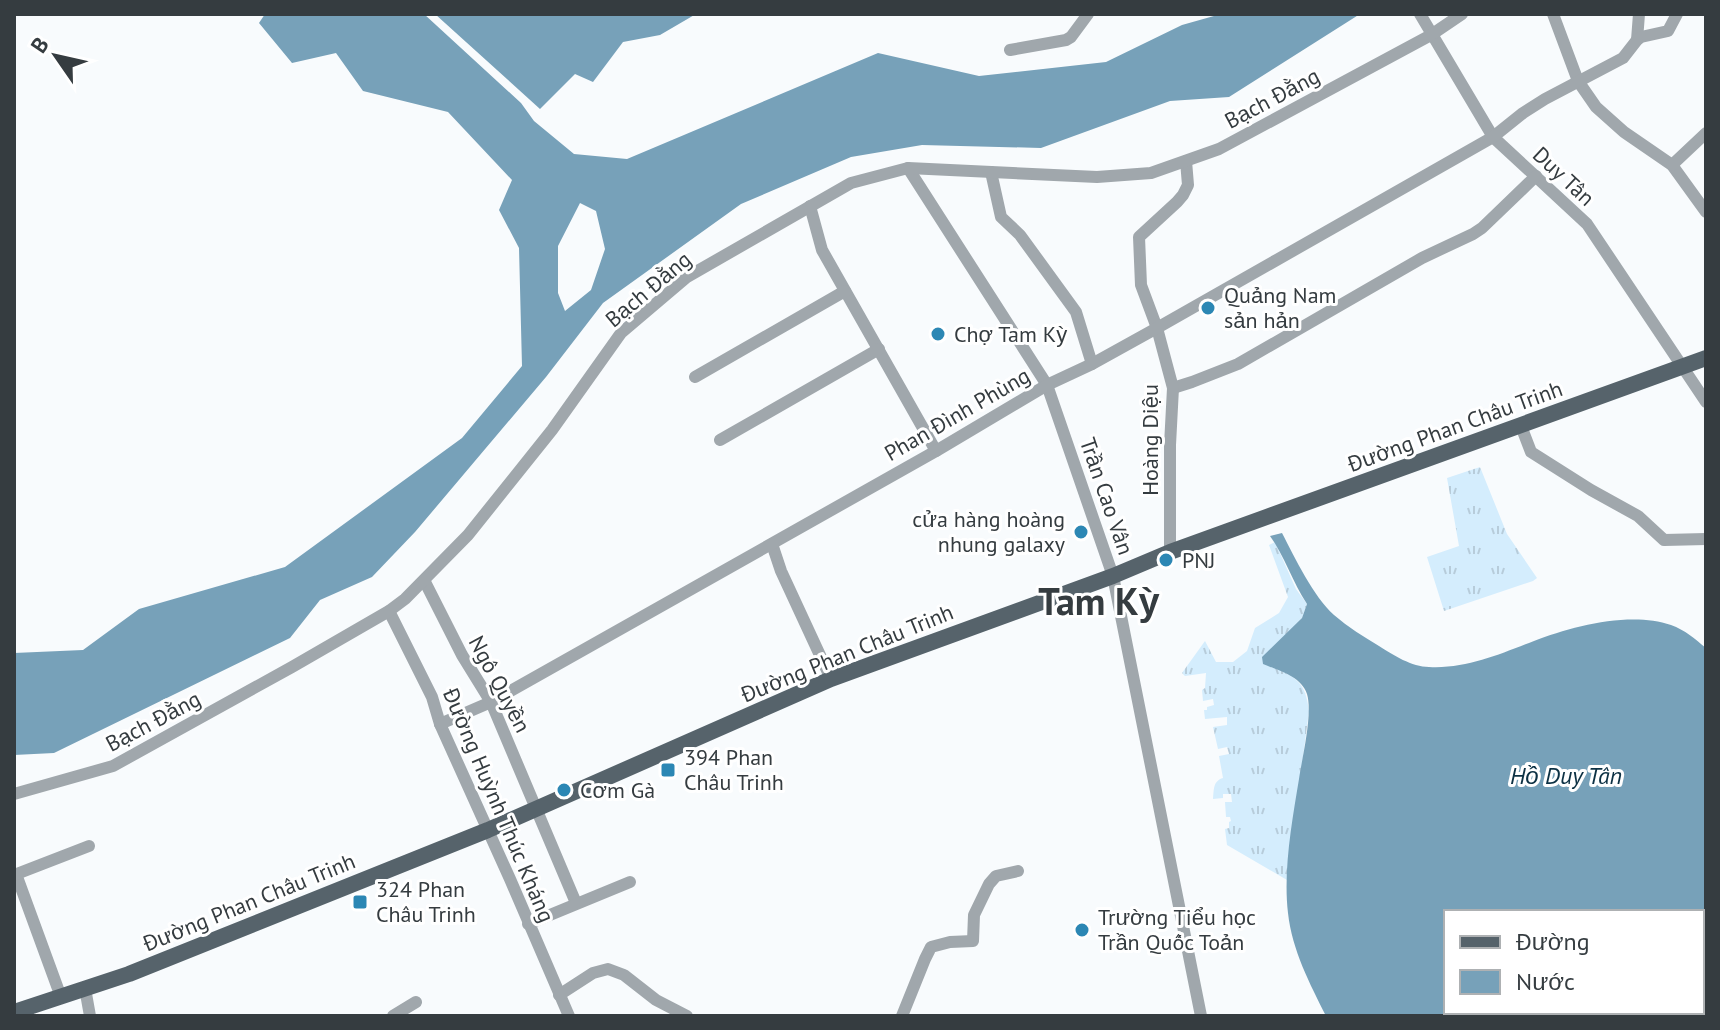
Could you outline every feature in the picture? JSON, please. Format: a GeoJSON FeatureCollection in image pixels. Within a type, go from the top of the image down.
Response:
{"type":"FeatureCollection","features":[{"type":"Feature","properties":{"kind":"main road","name":"Đường Phan Châu Trinh"},"geometry":{"type":"LineString","coordinates":[[14,1012],[129,974],[488,830],[831,679],[1113,576],[1170,552],[1706,358]]}},
{"type":"Feature","properties":{"kind":"street"},"geometry":{"type":"LineString","coordinates":[[1010,50],[1066,40],[1088,14]]}},
{"type":"Feature","properties":{"kind":"street","name":"Duy Tân"},"geometry":{"type":"LineString","coordinates":[[1420,14],[1493,137],[1587,224],[1706,402]]}},
{"type":"Feature","properties":{"kind":"street","name":"Bạch Đằng"},"geometry":{"type":"LineString","coordinates":[[14,794],[113,766],[389,611],[405,599],[468,535],[543,442],[621,333],[687,277],[851,183],[908,168],[1097,177],[1151,173],[1219,149],[1431,35],[1462,14]]}},
{"type":"Feature","properties":{"kind":"street"},"geometry":{"type":"LineString","coordinates":[[1553,14],[1578,81],[1602,113],[1672,165],[1706,212]]}},
{"type":"Feature","properties":{"kind":"street"},"geometry":{"type":"LineString","coordinates":[[1637,40],[1639,14]]}},
{"type":"Feature","properties":{"kind":"street","name":"Phan Đình Phùng"},"geometry":{"type":"LineString","coordinates":[[440,724],[491,702],[1047,385],[1157,328],[1493,137],[1523,113],[1578,81],[1610,67],[1623,58],[1637,40],[1668,31],[1677,14]]}},
{"type":"Feature","properties":{"kind":"street"},"geometry":{"type":"LineString","coordinates":[[1672,165],[1706,133]]}},
{"type":"Feature","properties":{"kind":"street","name":"Hoàng Diệu"},"geometry":{"type":"LineString","coordinates":[[1170,552],[1173,388],[1157,328],[1141,285],[1139,237],[1183,195],[1188,185],[1186,161]]}},
{"type":"Feature","properties":{"kind":"street","name":"Trần Cao Vân"},"geometry":{"type":"LineString","coordinates":[[908,168],[1047,385],[1113,576],[1201,1016]]}},
{"type":"Feature","properties":{"kind":"street"},"geometry":{"type":"LineString","coordinates":[[991,172],[1001,217],[1020,235],[1076,312],[1092,364]]}},
{"type":"Feature","properties":{"kind":"street"},"geometry":{"type":"LineString","coordinates":[[1173,388],[1238,364],[1409,265],[1473,234],[1536,176]]}},
{"type":"Feature","properties":{"kind":"street"},"geometry":{"type":"LineString","coordinates":[[810,206],[822,250],[936,451]]}},
{"type":"Feature","properties":{"kind":"street"},"geometry":{"type":"LineString","coordinates":[[695,377],[845,291]]}},
{"type":"Feature","properties":{"kind":"street"},"geometry":{"type":"LineString","coordinates":[[720,440],[879,349]]}},
{"type":"Feature","properties":{"kind":"street"},"geometry":{"type":"LineString","coordinates":[[1521,426],[1531,452],[1638,516],[1664,540],[1706,539]]}},
{"type":"Feature","properties":{"kind":"street"},"geometry":{"type":"LineString","coordinates":[[772,544],[785,582],[831,679]]}},
{"type":"Feature","properties":{"kind":"street","name":"Ngô Quyền"},"geometry":{"type":"LineString","coordinates":[[424,580],[462,655],[491,702],[576,903]]}},
{"type":"Feature","properties":{"kind":"street","name":"Đường Huỳnh Thúc Kháng"},"geometry":{"type":"LineString","coordinates":[[389,611],[432,697],[440,724],[569,1016]]}},
{"type":"Feature","properties":{"kind":"street"},"geometry":{"type":"LineString","coordinates":[[61,997],[15,874],[89,846]]}},
{"type":"Feature","properties":{"kind":"street"},"geometry":{"type":"LineString","coordinates":[[902,1016],[931,947],[973,941],[974,915],[989,884],[996,876],[1018,871]]}},
{"type":"Feature","properties":{"kind":"street"},"geometry":{"type":"LineString","coordinates":[[528,924],[630,882]]}},
{"type":"Feature","properties":{"kind":"street"},"geometry":{"type":"LineString","coordinates":[[559,995],[593,973],[608,969],[624,975],[656,1000],[687,1016]]}},
{"type":"Feature","properties":{"kind":"street"},"geometry":{"type":"LineString","coordinates":[[85,988],[90,1016]]}},
{"type":"Feature","properties":{"kind":"street"},"geometry":{"type":"LineString","coordinates":[[393,1016],[416,1002]]}},
{"type":"Feature","properties":{"kind":"green space"},"geometry":{"type":"Polygon","coordinates":[[[1480,467],[1507,534],[1537,578],[1444,611],[1427,557],[1459,546],[1447,478],[1480,467]]]}},
{"type":"Feature","properties":{"kind":"green space"},"geometry":{"type":"Polygon","coordinates":[[[1275,542],[1296,589],[1307,604],[1302,618],[1290,631],[1271,667],[1299,682],[1309,711],[1287,880],[1227,845],[1225,829],[1229,828],[1231,821],[1230,817],[1226,817],[1225,802],[1232,802],[1231,794],[1213,799],[1216,783],[1223,778],[1219,756],[1229,754],[1227,747],[1218,749],[1213,727],[1227,725],[1227,717],[1205,719],[1204,710],[1214,705],[1213,699],[1203,701],[1206,673],[1185,676],[1182,673],[1205,641],[1216,662],[1233,662],[1247,651],[1255,628],[1279,613],[1288,597],[1269,545],[1275,542]]]}},
{"type":"Feature","properties":{"kind":"water"},"geometry":{"type":"Polygon","coordinates":[[[265,14],[424,14],[521,103],[534,121],[574,154],[627,159],[878,53],[979,76],[1106,62],[1182,25],[1221,14],[1360,14],[1229,97],[1170,101],[1041,148],[922,145],[851,157],[741,204],[603,303],[546,377],[415,532],[372,577],[320,600],[290,638],[54,753],[14,755],[14,653],[83,650],[139,609],[285,567],[462,438],[522,366],[519,248],[499,210],[512,180],[448,112],[363,91],[336,53],[292,63],[259,23],[265,14]],[[580,203],[558,246],[558,293],[565,311],[591,290],[605,249],[596,211],[580,203]]]}},
{"type":"Feature","properties":{"kind":"water"},"geometry":{"type":"Polygon","coordinates":[[[435,14],[696,14],[660,35],[623,42],[593,82],[575,74],[540,109],[435,14]]]}},
{"type":"Feature","properties":{"kind":"water","name":"Hồ Duy Tân"},"geometry":{"type":"Polygon","coordinates":[[[1282,533],[1312,587],[1334,615],[1390,653],[1416,665],[1443,667],[1470,663],[1566,630],[1620,620],[1638,619],[1671,625],[1706,648],[1706,1011],[1704,910],[1444,910],[1444,1014],[1697,1014],[1326,1016],[1298,953],[1290,927],[1287,897],[1289,846],[1309,703],[1304,688],[1295,678],[1263,664],[1262,657],[1302,618],[1307,604],[1270,536],[1282,533]]]}},
{"type":"Feature","properties":{"kind":"place","name":"Quảng Nam sản hản"},"geometry":{"type":"Point","coordinates":[1208,308]}},
{"type":"Feature","properties":{"kind":"place","name":"Chợ Tam Kỳ"},"geometry":{"type":"Point","coordinates":[938,334]}},
{"type":"Feature","properties":{"kind":"place","name":"cửa hàng hoàng nhung galaxy"},"geometry":{"type":"Point","coordinates":[1081,532]}},
{"type":"Feature","properties":{"kind":"place","name":"PNJ"},"geometry":{"type":"Point","coordinates":[1166,560]}},
{"type":"Feature","properties":{"kind":"place","name":"394 Phan Châu Trinh"},"geometry":{"type":"Point","coordinates":[668,770]}},
{"type":"Feature","properties":{"kind":"place","name":"Cơm Gà"},"geometry":{"type":"Point","coordinates":[564,790]}},
{"type":"Feature","properties":{"kind":"place","name":"324 Phan Châu Trinh"},"geometry":{"type":"Point","coordinates":[360,902]}},
{"type":"Feature","properties":{"kind":"place","name":"Trường Tiểu học Trần Quốc Toản"},"geometry":{"type":"Point","coordinates":[1082,930]}},
{"type":"Feature","properties":{"kind":"district","name":"Tam Kỳ"},"geometry":{"type":"Point","coordinates":[1099,600]}}]}
